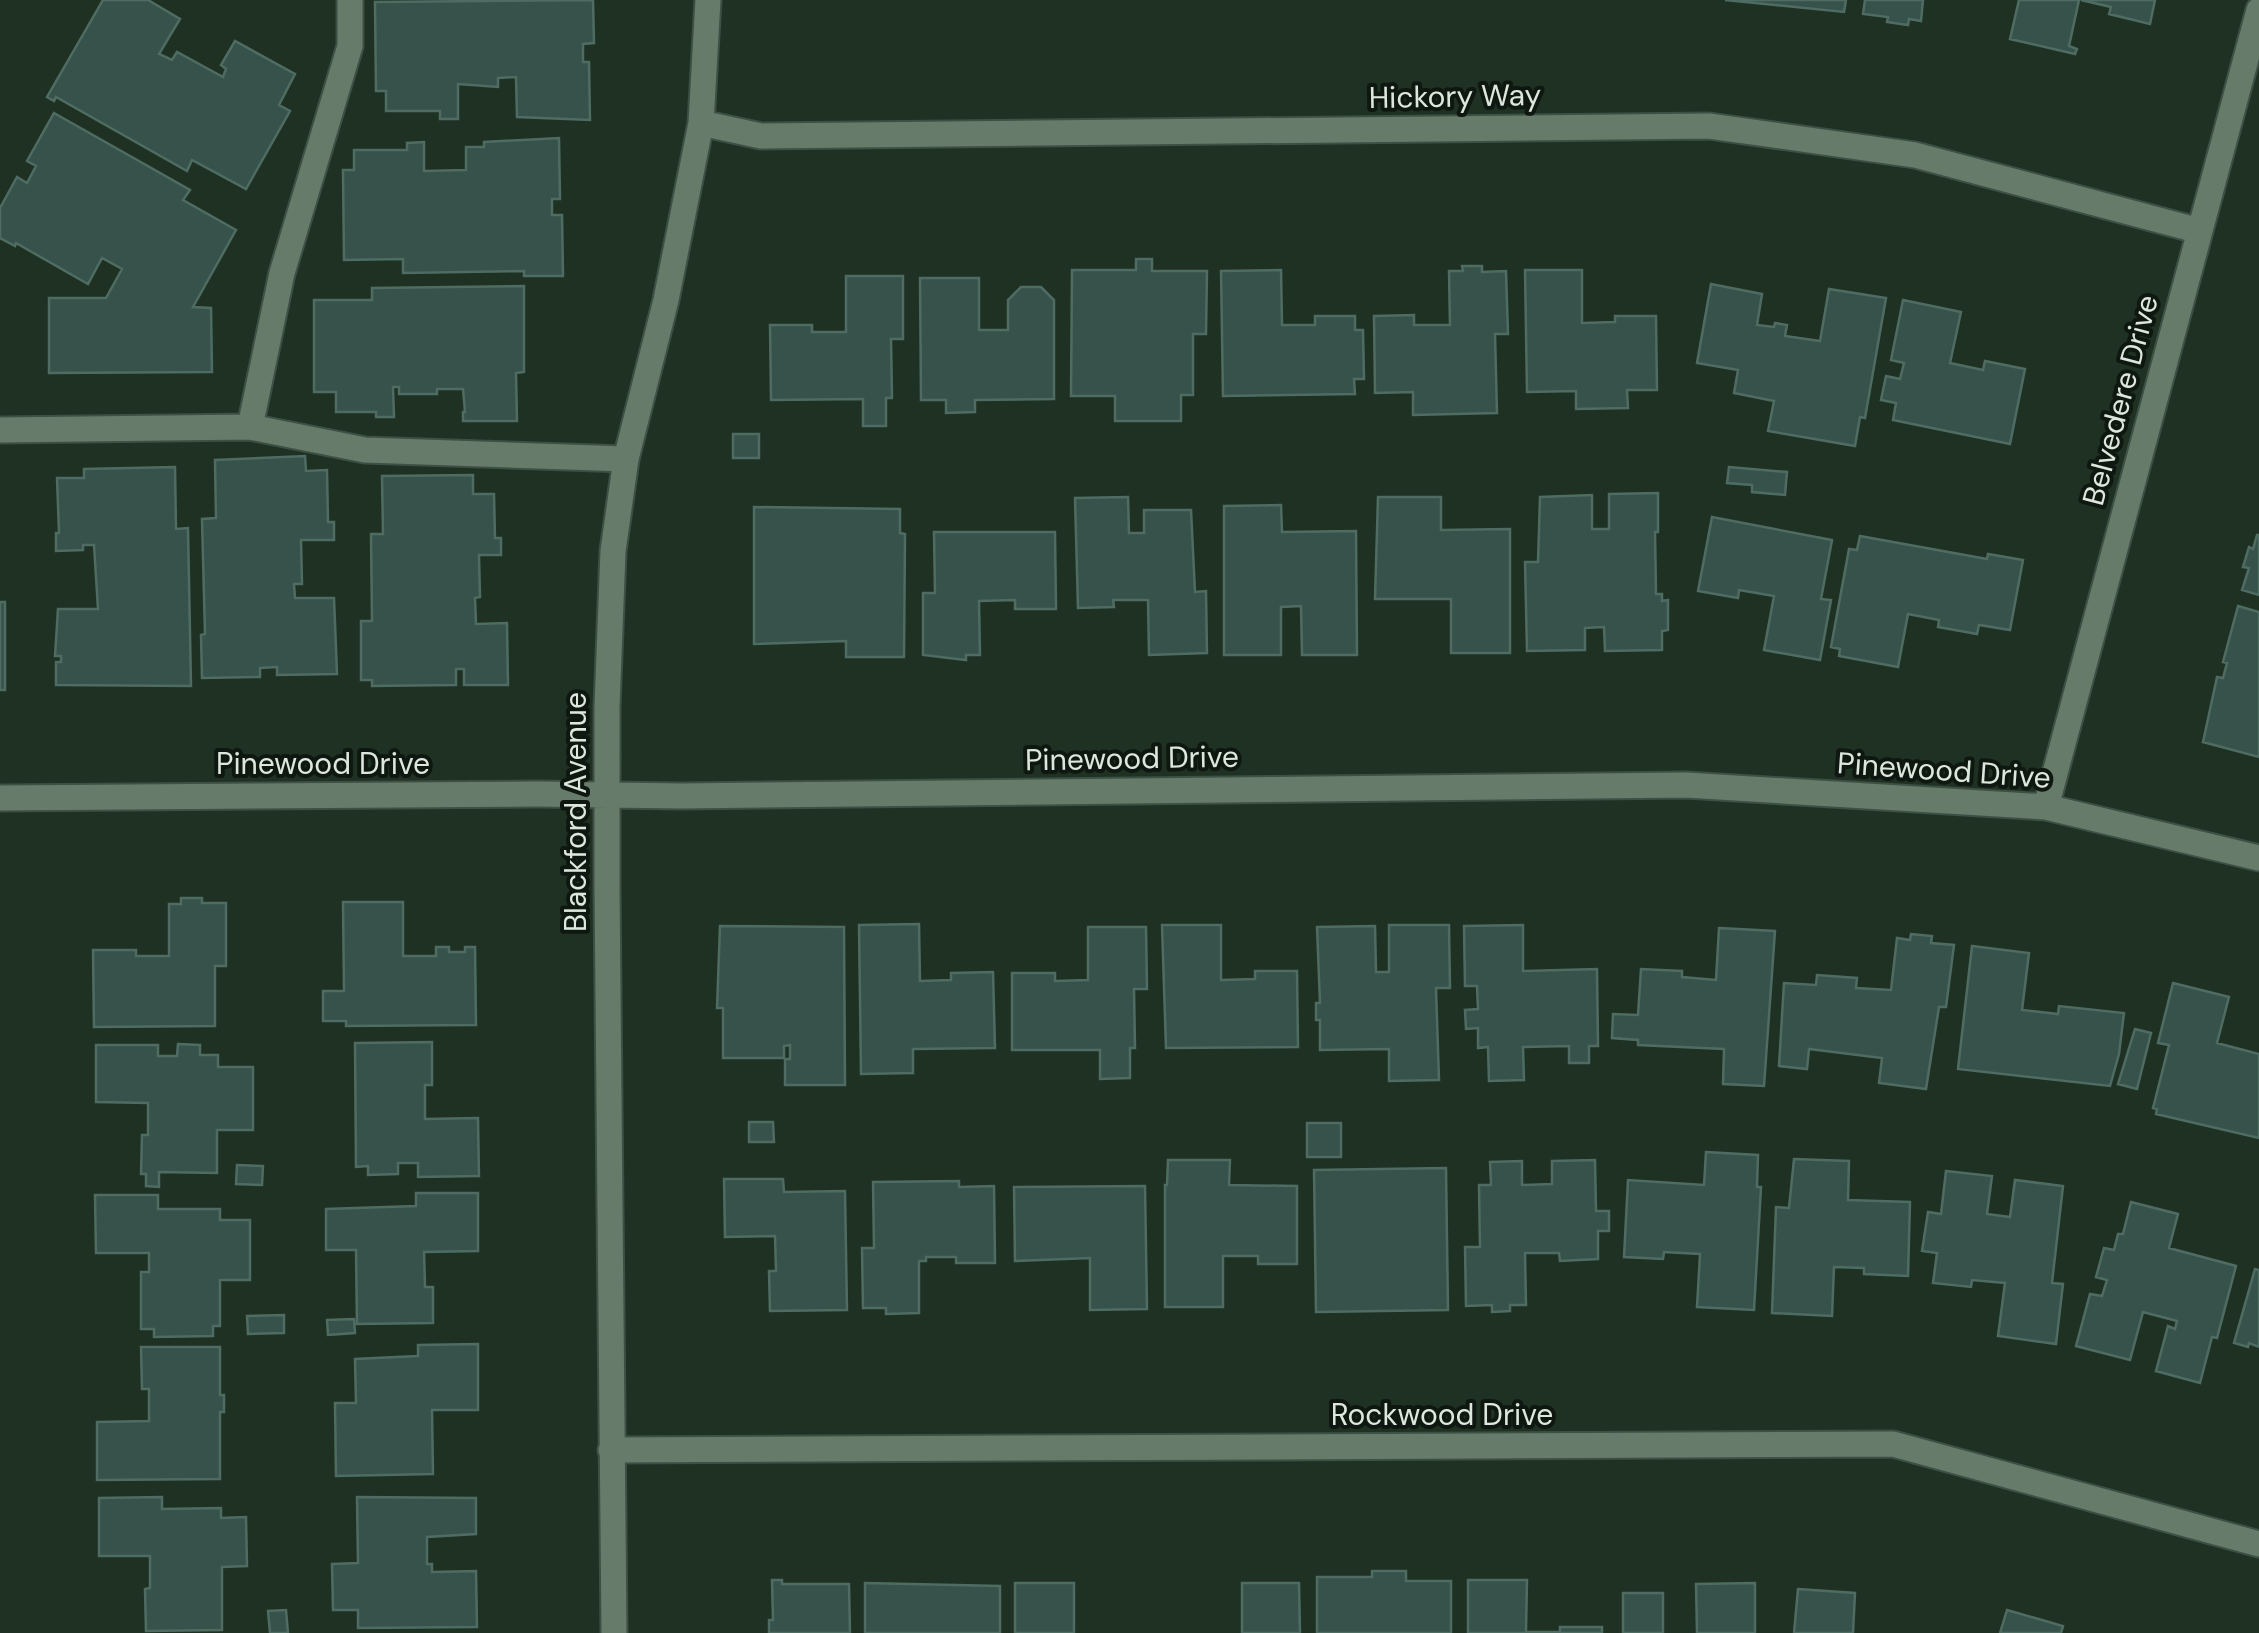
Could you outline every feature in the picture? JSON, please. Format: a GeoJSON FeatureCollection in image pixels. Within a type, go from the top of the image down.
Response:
{"type":"FeatureCollection","features":[{"type":"Feature","properties":{"kind":"street"},"geometry":{"type":"LineString","coordinates":[[250,427],[282,272],[350,46],[350,0]]}},
{"type":"Feature","properties":{"kind":"street","name":"Blackford Avenue"},"geometry":{"type":"LineString","coordinates":[[614,1633],[606,794],[613,552],[626,459],[666,300],[701,123],[708,0]]}},
{"type":"Feature","properties":{"kind":"street","name":"Belvedere Drive"},"geometry":{"type":"LineString","coordinates":[[2046,807],[2259,10]]}},
{"type":"Feature","properties":{"kind":"street","name":"Hickory Way"},"geometry":{"type":"LineString","coordinates":[[701,123],[762,136],[1709,126],[1915,155],[2200,231]]}},
{"type":"Feature","properties":{"kind":"street"},"geometry":{"type":"LineString","coordinates":[[0,430],[250,427],[365,450],[626,459]]}},
{"type":"Feature","properties":{"kind":"street","name":"Pinewood Drive"},"geometry":{"type":"LineString","coordinates":[[0,798],[1686,785],[2046,807],[2259,858]]}},
{"type":"Feature","properties":{"kind":"street","name":"Rockwood Drive"},"geometry":{"type":"LineString","coordinates":[[611,1450],[1893,1444],[2259,1544]]}},
{"type":"Feature","properties":{"kind":"building"},"geometry":{"type":"Polygon","coordinates":[[[103,0],[148,0],[180,19],[159,54],[172,60],[177,52],[223,77],[226,69],[221,65],[235,41],[295,74],[279,105],[290,111],[246,189],[192,160],[187,171],[56,97],[54,101],[47,97],[103,0]]]}},
{"type":"Feature","properties":{"kind":"building"},"geometry":{"type":"Polygon","coordinates":[[[593,0],[594,43],[583,44],[583,62],[589,62],[590,120],[517,117],[516,77],[498,78],[498,87],[458,84],[458,119],[440,119],[440,111],[386,111],[386,91],[376,91],[375,2],[593,0]]]}},
{"type":"Feature","properties":{"kind":"building"},"geometry":{"type":"Polygon","coordinates":[[[1725,0],[1846,0],[1844,12],[1725,0]]]}},
{"type":"Feature","properties":{"kind":"building"},"geometry":{"type":"Polygon","coordinates":[[[1865,0],[1923,0],[1921,21],[1909,19],[1908,25],[1887,22],[1888,17],[1863,14],[1865,0]]]}},
{"type":"Feature","properties":{"kind":"building"},"geometry":{"type":"Polygon","coordinates":[[[2019,0],[2079,0],[2069,46],[2077,49],[2075,54],[2010,39],[2019,0]]]}},
{"type":"Feature","properties":{"kind":"building"},"geometry":{"type":"Polygon","coordinates":[[[2081,0],[2155,0],[2150,24],[2109,14],[2111,7],[2081,0]]]}},
{"type":"Feature","properties":{"kind":"building"},"geometry":{"type":"Polygon","coordinates":[[[54,113],[190,190],[183,200],[236,230],[193,307],[211,308],[212,372],[49,373],[49,298],[106,298],[122,269],[102,258],[88,284],[0,238],[0,208],[17,177],[27,183],[36,166],[27,161],[54,113]]]}},
{"type":"Feature","properties":{"kind":"building"},"geometry":{"type":"Polygon","coordinates":[[[559,138],[560,199],[552,199],[552,215],[562,215],[563,276],[524,276],[524,271],[403,273],[403,259],[344,260],[343,170],[354,170],[354,150],[407,150],[407,143],[424,142],[424,171],[466,170],[466,147],[484,147],[484,142],[559,138]]]}},
{"type":"Feature","properties":{"kind":"building"},"geometry":{"type":"Polygon","coordinates":[[[1136,259],[1152,259],[1152,271],[1207,271],[1206,334],[1193,334],[1193,395],[1181,395],[1181,421],[1115,421],[1115,396],[1071,396],[1072,270],[1136,270],[1136,259]]]}},
{"type":"Feature","properties":{"kind":"building"},"geometry":{"type":"Polygon","coordinates":[[[1462,266],[1482,266],[1482,272],[1506,271],[1508,334],[1495,334],[1497,413],[1413,415],[1413,392],[1375,393],[1374,316],[1414,315],[1414,325],[1450,325],[1449,271],[1463,271],[1462,266]]]}},
{"type":"Feature","properties":{"kind":"building"},"geometry":{"type":"Polygon","coordinates":[[[1281,270],[1282,325],[1315,325],[1315,316],[1355,316],[1355,330],[1363,330],[1364,379],[1354,379],[1355,394],[1223,396],[1221,271],[1281,270]]]}},
{"type":"Feature","properties":{"kind":"building"},"geometry":{"type":"Polygon","coordinates":[[[1525,270],[1582,270],[1582,323],[1615,322],[1615,316],[1656,316],[1657,390],[1627,390],[1628,408],[1576,409],[1576,391],[1527,392],[1525,270]]]}},
{"type":"Feature","properties":{"kind":"building"},"geometry":{"type":"Polygon","coordinates":[[[846,276],[903,276],[903,339],[891,339],[892,398],[886,398],[886,426],[863,426],[863,399],[771,400],[770,325],[812,325],[812,332],[846,332],[846,276]]]}},
{"type":"Feature","properties":{"kind":"building"},"geometry":{"type":"Polygon","coordinates":[[[920,278],[979,278],[979,330],[1008,330],[1008,300],[1021,287],[1041,287],[1054,300],[1054,399],[975,400],[975,412],[946,413],[946,400],[921,400],[920,278]]]}},
{"type":"Feature","properties":{"kind":"building"},"geometry":{"type":"Polygon","coordinates":[[[1711,284],[1762,294],[1757,325],[1787,325],[1785,336],[1820,341],[1829,289],[1886,298],[1865,418],[1860,417],[1855,446],[1768,431],[1774,401],[1734,393],[1738,370],[1697,363],[1711,284]]]}},
{"type":"Feature","properties":{"kind":"building"},"geometry":{"type":"Polygon","coordinates":[[[524,286],[524,372],[516,373],[517,421],[463,421],[463,389],[399,394],[399,387],[393,387],[394,417],[376,417],[376,412],[336,412],[336,392],[314,392],[314,300],[372,300],[372,288],[524,286]]]}},
{"type":"Feature","properties":{"kind":"building"},"geometry":{"type":"Polygon","coordinates":[[[1903,300],[1961,312],[1950,363],[1983,370],[1985,361],[2025,369],[2010,444],[1893,420],[1896,403],[1881,400],[1886,376],[1900,379],[1904,363],[1891,360],[1903,300]]]}},
{"type":"Feature","properties":{"kind":"building"},"geometry":{"type":"Polygon","coordinates":[[[733,434],[759,434],[759,458],[733,458],[733,434]]]}},
{"type":"Feature","properties":{"kind":"building"},"geometry":{"type":"Polygon","coordinates":[[[305,456],[306,471],[327,470],[328,522],[334,522],[334,540],[301,540],[302,584],[294,584],[295,598],[334,598],[337,674],[277,675],[277,667],[260,668],[260,677],[202,678],[202,519],[216,518],[215,460],[305,456]]]}},
{"type":"Feature","properties":{"kind":"building"},"geometry":{"type":"Polygon","coordinates":[[[175,467],[176,529],[188,528],[191,686],[56,685],[56,662],[61,662],[61,656],[55,656],[58,609],[98,609],[94,545],[83,545],[83,550],[56,551],[57,478],[84,478],[84,469],[175,467]]]}},
{"type":"Feature","properties":{"kind":"building"},"geometry":{"type":"Polygon","coordinates":[[[1729,467],[1787,472],[1785,495],[1752,492],[1752,485],[1727,483],[1729,467]]]}},
{"type":"Feature","properties":{"kind":"building"},"geometry":{"type":"Polygon","coordinates":[[[473,475],[473,494],[494,494],[495,538],[501,538],[501,555],[479,555],[476,624],[507,623],[508,685],[464,685],[464,669],[456,669],[456,685],[372,686],[372,680],[361,680],[361,621],[372,621],[371,534],[383,534],[382,476],[473,475]]]}},
{"type":"Feature","properties":{"kind":"building"},"geometry":{"type":"Polygon","coordinates":[[[1658,493],[1656,594],[1662,594],[1662,601],[1668,600],[1668,630],[1662,631],[1662,650],[1605,651],[1604,627],[1585,628],[1585,650],[1527,651],[1525,562],[1538,562],[1540,497],[1592,495],[1592,529],[1609,529],[1609,494],[1658,493]]]}},
{"type":"Feature","properties":{"kind":"building"},"geometry":{"type":"Polygon","coordinates":[[[1128,497],[1129,533],[1144,533],[1144,510],[1191,510],[1195,592],[1206,591],[1207,653],[1149,655],[1148,600],[1113,600],[1114,607],[1078,608],[1075,498],[1128,497]]]}},
{"type":"Feature","properties":{"kind":"building"},"geometry":{"type":"Polygon","coordinates":[[[1378,497],[1441,497],[1441,530],[1510,529],[1510,653],[1451,653],[1451,599],[1375,599],[1378,497]]]}},
{"type":"Feature","properties":{"kind":"building"},"geometry":{"type":"Polygon","coordinates":[[[1281,505],[1282,532],[1356,531],[1357,655],[1302,655],[1301,606],[1281,607],[1281,655],[1224,655],[1224,506],[1281,505]]]}},
{"type":"Feature","properties":{"kind":"building"},"geometry":{"type":"Polygon","coordinates":[[[754,507],[900,509],[900,533],[905,534],[904,657],[846,657],[846,641],[754,644],[754,507]]]}},
{"type":"Feature","properties":{"kind":"building"},"geometry":{"type":"Polygon","coordinates":[[[1712,517],[1832,540],[1821,599],[1831,600],[1820,660],[1764,650],[1774,596],[1739,590],[1738,598],[1698,591],[1712,517]]]}},
{"type":"Feature","properties":{"kind":"building"},"geometry":{"type":"Polygon","coordinates":[[[934,532],[1055,532],[1056,609],[1015,609],[1015,600],[979,601],[980,655],[966,655],[966,660],[923,655],[923,593],[935,593],[934,532]]]}},
{"type":"Feature","properties":{"kind":"building"},"geometry":{"type":"Polygon","coordinates":[[[2257,535],[2259,595],[2242,590],[2249,568],[2243,567],[2257,535]]]}},
{"type":"Feature","properties":{"kind":"building"},"geometry":{"type":"Polygon","coordinates":[[[1860,536],[1987,559],[1988,554],[2023,560],[2010,630],[1979,625],[1977,634],[1938,627],[1939,620],[1908,614],[1898,667],[1839,656],[1840,649],[1831,647],[1849,549],[1857,550],[1860,536]]]}},
{"type":"Feature","properties":{"kind":"building"},"geometry":{"type":"Polygon","coordinates":[[[0,602],[5,602],[5,690],[0,690],[0,602]]]}},
{"type":"Feature","properties":{"kind":"building"},"geometry":{"type":"Polygon","coordinates":[[[2238,606],[2259,612],[2259,757],[2203,742],[2217,677],[2223,678],[2227,663],[2223,662],[2238,606]]]}},
{"type":"Feature","properties":{"kind":"building"},"geometry":{"type":"Polygon","coordinates":[[[181,898],[226,903],[226,966],[215,966],[215,1026],[94,1027],[93,950],[136,950],[136,956],[169,956],[169,904],[181,904],[181,898]]]}},
{"type":"Feature","properties":{"kind":"building"},"geometry":{"type":"Polygon","coordinates":[[[343,902],[403,902],[403,956],[436,956],[436,947],[465,952],[465,947],[475,947],[476,1025],[346,1026],[346,1021],[323,1021],[323,991],[344,991],[343,902]]]}},
{"type":"Feature","properties":{"kind":"building"},"geometry":{"type":"Polygon","coordinates":[[[919,924],[920,981],[951,980],[951,973],[993,972],[995,1048],[913,1049],[913,1073],[861,1074],[859,925],[919,924]]]}},
{"type":"Feature","properties":{"kind":"building"},"geometry":{"type":"Polygon","coordinates":[[[1162,925],[1221,925],[1221,980],[1255,979],[1255,971],[1297,971],[1298,1047],[1166,1048],[1162,925]]]}},
{"type":"Feature","properties":{"kind":"building"},"geometry":{"type":"Polygon","coordinates":[[[1389,925],[1449,925],[1450,988],[1436,988],[1439,1080],[1389,1081],[1389,1049],[1320,1050],[1320,1020],[1316,1020],[1316,1003],[1320,1003],[1317,927],[1375,926],[1376,972],[1389,972],[1389,925]]]}},
{"type":"Feature","properties":{"kind":"building"},"geometry":{"type":"Polygon","coordinates":[[[1523,925],[1523,971],[1597,969],[1598,1046],[1589,1046],[1589,1063],[1569,1063],[1569,1046],[1523,1047],[1524,1080],[1489,1081],[1488,1047],[1478,1048],[1478,1028],[1466,1029],[1465,1010],[1478,1009],[1477,986],[1465,986],[1464,926],[1523,925]]]}},
{"type":"Feature","properties":{"kind":"building"},"geometry":{"type":"Polygon","coordinates":[[[720,926],[844,927],[845,1085],[785,1085],[785,1059],[790,1059],[790,1045],[784,1046],[784,1058],[723,1058],[723,1008],[717,1008],[720,926]]]}},
{"type":"Feature","properties":{"kind":"building"},"geometry":{"type":"Polygon","coordinates":[[[1088,927],[1146,927],[1147,989],[1134,989],[1135,1048],[1130,1048],[1130,1078],[1100,1079],[1100,1050],[1012,1050],[1012,973],[1055,973],[1055,981],[1088,980],[1088,927]]]}},
{"type":"Feature","properties":{"kind":"building"},"geometry":{"type":"Polygon","coordinates":[[[1719,928],[1775,931],[1764,1086],[1723,1084],[1724,1049],[1638,1045],[1638,1040],[1612,1038],[1613,1014],[1638,1015],[1641,969],[1682,971],[1682,977],[1716,980],[1719,928]]]}},
{"type":"Feature","properties":{"kind":"building"},"geometry":{"type":"Polygon","coordinates":[[[1911,934],[1932,936],[1931,943],[1954,945],[1946,1007],[1939,1007],[1926,1089],[1879,1083],[1882,1058],[1809,1049],[1807,1069],[1779,1066],[1784,983],[1816,985],[1817,975],[1857,978],[1856,988],[1891,990],[1897,938],[1910,940],[1911,934]]]}},
{"type":"Feature","properties":{"kind":"building"},"geometry":{"type":"Polygon","coordinates":[[[1972,946],[2029,953],[2022,1010],[2058,1014],[2059,1006],[2124,1013],[2110,1086],[1958,1069],[1972,946]]]}},
{"type":"Feature","properties":{"kind":"building"},"geometry":{"type":"Polygon","coordinates":[[[2173,983],[2229,997],[2217,1043],[2259,1054],[2259,1138],[2156,1114],[2157,1109],[2153,1108],[2169,1045],[2158,1043],[2173,983]]]}},
{"type":"Feature","properties":{"kind":"building"},"geometry":{"type":"Polygon","coordinates":[[[2135,1029],[2151,1033],[2137,1089],[2118,1084],[2135,1029]]]}},
{"type":"Feature","properties":{"kind":"building"},"geometry":{"type":"Polygon","coordinates":[[[432,1042],[432,1085],[425,1085],[425,1119],[478,1118],[479,1176],[418,1177],[418,1163],[398,1163],[398,1174],[368,1175],[368,1166],[356,1167],[355,1043],[432,1042]]]}},
{"type":"Feature","properties":{"kind":"building"},"geometry":{"type":"Polygon","coordinates":[[[178,1044],[200,1045],[200,1055],[218,1055],[218,1067],[253,1067],[253,1130],[217,1130],[217,1173],[159,1172],[159,1187],[146,1186],[146,1174],[141,1174],[142,1135],[148,1135],[148,1103],[96,1102],[96,1045],[158,1045],[158,1056],[177,1056],[178,1044]]]}},
{"type":"Feature","properties":{"kind":"building"},"geometry":{"type":"Polygon","coordinates":[[[749,1122],[773,1122],[774,1142],[749,1142],[749,1122]]]}},
{"type":"Feature","properties":{"kind":"building"},"geometry":{"type":"Polygon","coordinates":[[[1307,1123],[1341,1123],[1341,1157],[1307,1157],[1307,1123]]]}},
{"type":"Feature","properties":{"kind":"building"},"geometry":{"type":"Polygon","coordinates":[[[1706,1152],[1758,1155],[1757,1187],[1761,1187],[1754,1310],[1697,1307],[1700,1254],[1664,1252],[1663,1259],[1624,1257],[1628,1180],[1704,1185],[1706,1152]]]}},
{"type":"Feature","properties":{"kind":"building"},"geometry":{"type":"Polygon","coordinates":[[[1794,1159],[1849,1161],[1848,1200],[1910,1202],[1908,1276],[1864,1274],[1864,1268],[1834,1267],[1832,1316],[1772,1313],[1776,1207],[1789,1208],[1794,1159]]]}},
{"type":"Feature","properties":{"kind":"building"},"geometry":{"type":"Polygon","coordinates":[[[1168,1160],[1230,1160],[1229,1185],[1297,1186],[1297,1264],[1258,1264],[1258,1256],[1223,1256],[1223,1307],[1165,1307],[1168,1160]]]}},
{"type":"Feature","properties":{"kind":"building"},"geometry":{"type":"Polygon","coordinates":[[[1595,1160],[1596,1211],[1609,1211],[1609,1231],[1598,1231],[1598,1259],[1560,1261],[1559,1253],[1525,1253],[1526,1305],[1510,1305],[1510,1311],[1492,1312],[1492,1305],[1466,1306],[1465,1247],[1480,1247],[1479,1185],[1491,1185],[1490,1162],[1522,1161],[1522,1185],[1552,1184],[1552,1161],[1595,1160]]]}},
{"type":"Feature","properties":{"kind":"building"},"geometry":{"type":"Polygon","coordinates":[[[237,1165],[263,1166],[262,1185],[236,1184],[237,1165]]]}},
{"type":"Feature","properties":{"kind":"building"},"geometry":{"type":"Polygon","coordinates":[[[1446,1168],[1448,1310],[1316,1312],[1314,1170],[1446,1168]]]}},
{"type":"Feature","properties":{"kind":"building"},"geometry":{"type":"Polygon","coordinates":[[[1946,1171],[1992,1176],[1987,1214],[2010,1217],[2015,1180],[2063,1186],[2052,1283],[2063,1284],[2056,1344],[1998,1336],[2005,1283],[1972,1280],[1971,1287],[1933,1283],[1937,1253],[1922,1251],[1928,1212],[1941,1214],[1946,1171]]]}},
{"type":"Feature","properties":{"kind":"building"},"geometry":{"type":"Polygon","coordinates":[[[724,1179],[783,1179],[784,1192],[845,1191],[847,1310],[770,1311],[769,1271],[776,1271],[775,1236],[725,1237],[724,1179]]]}},
{"type":"Feature","properties":{"kind":"building"},"geometry":{"type":"Polygon","coordinates":[[[959,1181],[959,1187],[994,1186],[995,1263],[956,1263],[956,1257],[926,1257],[926,1261],[919,1261],[919,1313],[886,1314],[886,1308],[863,1308],[862,1248],[874,1248],[873,1182],[959,1181]]]}},
{"type":"Feature","properties":{"kind":"building"},"geometry":{"type":"Polygon","coordinates":[[[1145,1186],[1147,1309],[1090,1310],[1090,1258],[1015,1261],[1014,1187],[1145,1186]]]}},
{"type":"Feature","properties":{"kind":"building"},"geometry":{"type":"Polygon","coordinates":[[[416,1193],[478,1193],[478,1251],[424,1252],[425,1287],[433,1287],[433,1323],[357,1324],[356,1250],[326,1250],[326,1209],[416,1206],[416,1193]]]}},
{"type":"Feature","properties":{"kind":"building"},"geometry":{"type":"Polygon","coordinates":[[[95,1195],[158,1195],[158,1209],[220,1209],[220,1220],[250,1220],[250,1280],[220,1280],[220,1326],[213,1326],[213,1336],[154,1337],[154,1329],[141,1329],[141,1272],[149,1272],[149,1253],[96,1253],[95,1195]]]}},
{"type":"Feature","properties":{"kind":"building"},"geometry":{"type":"Polygon","coordinates":[[[2131,1202],[2178,1214],[2169,1248],[2236,1266],[2217,1338],[2212,1337],[2200,1383],[2156,1371],[2168,1326],[2175,1329],[2177,1321],[2143,1312],[2130,1360],[2076,1346],[2090,1294],[2102,1296],[2107,1280],[2096,1277],[2104,1248],[2114,1250],[2118,1234],[2123,1234],[2131,1202]]]}},
{"type":"Feature","properties":{"kind":"building"},"geometry":{"type":"Polygon","coordinates":[[[2255,1269],[2259,1270],[2259,1347],[2249,1343],[2248,1347],[2234,1343],[2255,1269]]]}},
{"type":"Feature","properties":{"kind":"building"},"geometry":{"type":"Polygon","coordinates":[[[284,1315],[284,1333],[248,1334],[247,1316],[284,1315]]]}},
{"type":"Feature","properties":{"kind":"building"},"geometry":{"type":"Polygon","coordinates":[[[354,1319],[355,1333],[328,1335],[327,1320],[354,1319]]]}},
{"type":"Feature","properties":{"kind":"building"},"geometry":{"type":"Polygon","coordinates":[[[478,1344],[478,1410],[432,1410],[433,1474],[336,1476],[335,1403],[356,1403],[355,1359],[418,1356],[418,1345],[478,1344]]]}},
{"type":"Feature","properties":{"kind":"building"},"geometry":{"type":"Polygon","coordinates":[[[141,1347],[220,1347],[224,1412],[220,1412],[220,1479],[97,1480],[97,1422],[149,1421],[149,1389],[142,1389],[141,1347]]]}},
{"type":"Feature","properties":{"kind":"building"},"geometry":{"type":"Polygon","coordinates":[[[162,1497],[162,1509],[221,1508],[221,1518],[246,1517],[247,1566],[222,1567],[222,1630],[146,1631],[145,1589],[150,1588],[150,1556],[99,1556],[99,1498],[162,1497]]]}},
{"type":"Feature","properties":{"kind":"building"},"geometry":{"type":"Polygon","coordinates":[[[357,1497],[476,1498],[476,1534],[427,1537],[427,1564],[432,1564],[432,1572],[476,1571],[477,1627],[358,1628],[358,1610],[333,1610],[332,1564],[358,1563],[357,1497]]]}},
{"type":"Feature","properties":{"kind":"building"},"geometry":{"type":"Polygon","coordinates":[[[1372,1571],[1406,1571],[1406,1581],[1451,1581],[1451,1633],[1317,1633],[1317,1577],[1372,1577],[1372,1571]]]}},
{"type":"Feature","properties":{"kind":"building"},"geometry":{"type":"Polygon","coordinates":[[[772,1580],[782,1580],[782,1584],[849,1584],[850,1633],[769,1633],[769,1620],[773,1620],[772,1580]]]}},
{"type":"Feature","properties":{"kind":"building"},"geometry":{"type":"Polygon","coordinates":[[[1468,1580],[1527,1580],[1526,1632],[1602,1627],[1602,1633],[1468,1633],[1468,1580]]]}},
{"type":"Feature","properties":{"kind":"building"},"geometry":{"type":"Polygon","coordinates":[[[865,1583],[1000,1586],[1000,1633],[865,1633],[865,1583]]]}},
{"type":"Feature","properties":{"kind":"building"},"geometry":{"type":"Polygon","coordinates":[[[1015,1583],[1074,1583],[1074,1633],[1015,1633],[1015,1583]]]}},
{"type":"Feature","properties":{"kind":"building"},"geometry":{"type":"Polygon","coordinates":[[[1242,1583],[1299,1583],[1300,1633],[1242,1633],[1242,1583]]]}},
{"type":"Feature","properties":{"kind":"building"},"geometry":{"type":"Polygon","coordinates":[[[1755,1583],[1755,1633],[1697,1633],[1696,1584],[1755,1583]]]}},
{"type":"Feature","properties":{"kind":"building"},"geometry":{"type":"Polygon","coordinates":[[[1798,1589],[1855,1593],[1853,1633],[1794,1633],[1798,1589]]]}},
{"type":"Feature","properties":{"kind":"building"},"geometry":{"type":"Polygon","coordinates":[[[1623,1593],[1663,1593],[1663,1633],[1623,1633],[1623,1593]]]}},
{"type":"Feature","properties":{"kind":"building"},"geometry":{"type":"Polygon","coordinates":[[[286,1610],[288,1633],[270,1633],[268,1611],[286,1610]]]}},
{"type":"Feature","properties":{"kind":"building"},"geometry":{"type":"Polygon","coordinates":[[[2007,1610],[2063,1626],[2061,1633],[2000,1633],[2007,1610]]]}}]}
